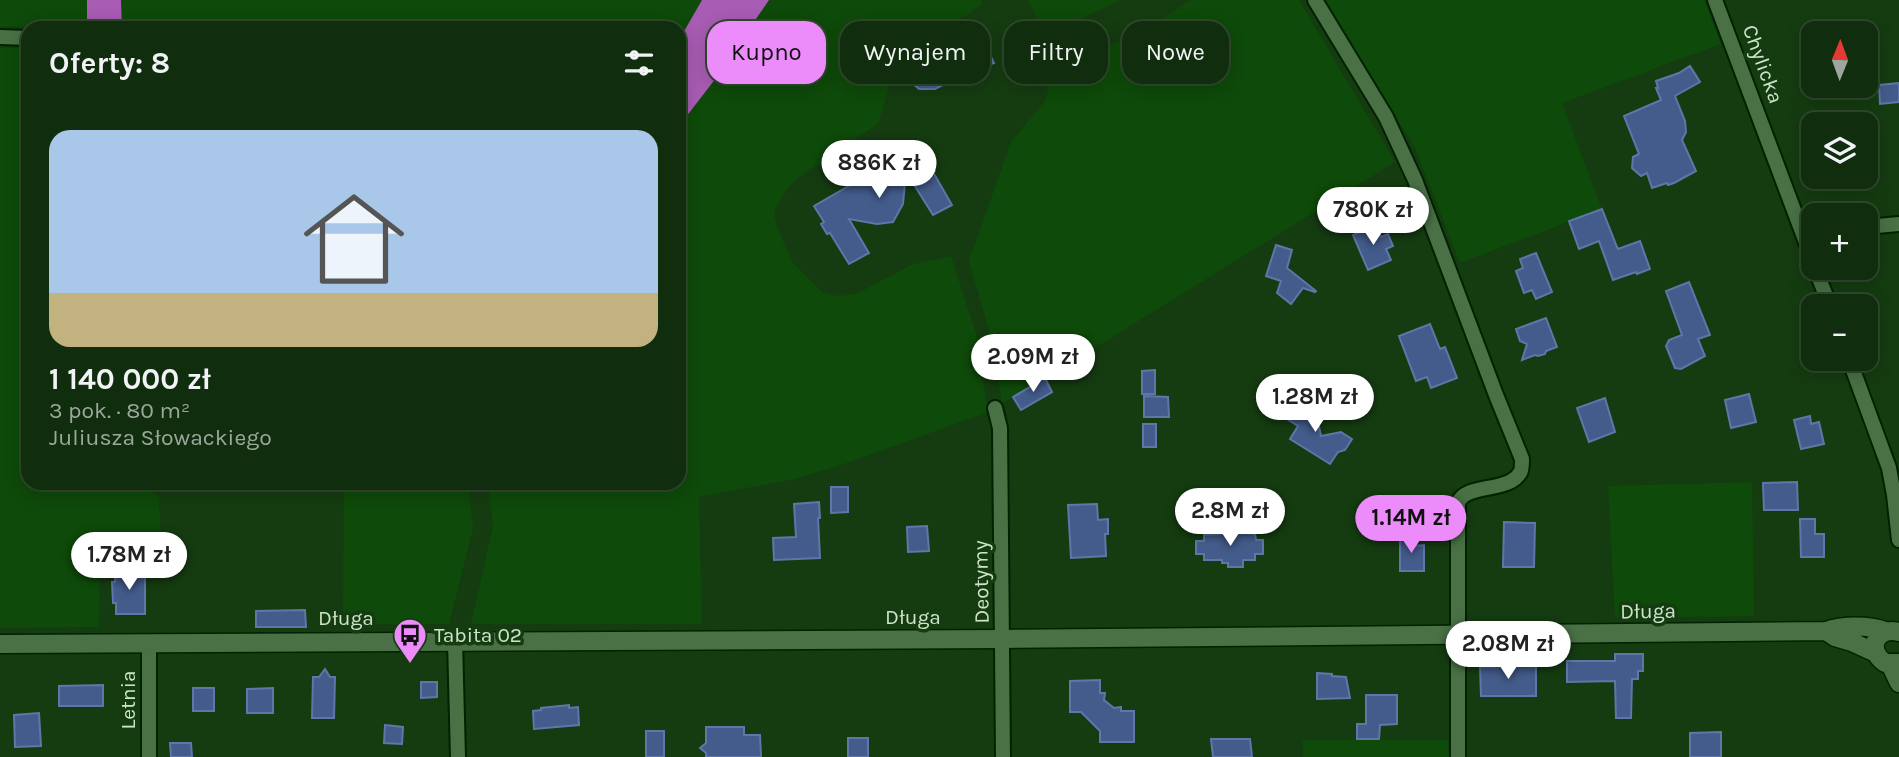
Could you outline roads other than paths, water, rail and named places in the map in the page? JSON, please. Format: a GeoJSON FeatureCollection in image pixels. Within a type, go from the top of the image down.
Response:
{"type":"FeatureCollection","features":[{"type":"Feature","properties":{"kind":"street"},"geometry":{"type":"LineString","coordinates":[[1315,0],[1386,117],[1415,180],[1522,459],[1521,470],[1515,478],[1504,484],[1466,494],[1458,503],[1458,757]]}},
{"type":"Feature","properties":{"kind":"street","name":"Chylicka"},"geometry":{"type":"LineString","coordinates":[[1715,0],[1801,215]]}},
{"type":"Feature","properties":{"kind":"street"},"geometry":{"type":"LineString","coordinates":[[0,37],[21,38]]}},
{"type":"Feature","properties":{"kind":"street"},"geometry":{"type":"LineString","coordinates":[[1878,226],[1899,224]]}},
{"type":"Feature","properties":{"kind":"street"},"geometry":{"type":"LineString","coordinates":[[1854,371],[1889,467],[1899,540]]}},
{"type":"Feature","properties":{"kind":"street","name":"Deotymy"},"geometry":{"type":"LineString","coordinates":[[995,408],[1000,428],[1003,757]]}},
{"type":"Feature","properties":{"kind":"street","name":"Długa"},"geometry":{"type":"LineString","coordinates":[[0,644],[1826,632],[1840,628],[1870,627],[1892,631]]}},
{"type":"Feature","properties":{"kind":"street"},"geometry":{"type":"LineString","coordinates":[[1875,653],[1877,639],[1892,631]]}},
{"type":"Feature","properties":{"kind":"street","name":"Długa"},"geometry":{"type":"LineString","coordinates":[[1826,632],[1875,653],[1880,660],[1895,663]]}},
{"type":"Feature","properties":{"kind":"street"},"geometry":{"type":"LineString","coordinates":[[456,641],[458,757]]}},
{"type":"Feature","properties":{"kind":"street","name":"Letnia"},"geometry":{"type":"LineString","coordinates":[[149,643],[149,757]]}},
{"type":"Feature","properties":{"kind":"street"},"geometry":{"type":"LineString","coordinates":[[1895,663],[1899,683]]}},
{"type":"Feature","properties":{"kind":"place","name":"Tabita 02"},"geometry":{"type":"Point","coordinates":[410,665]}}]}
